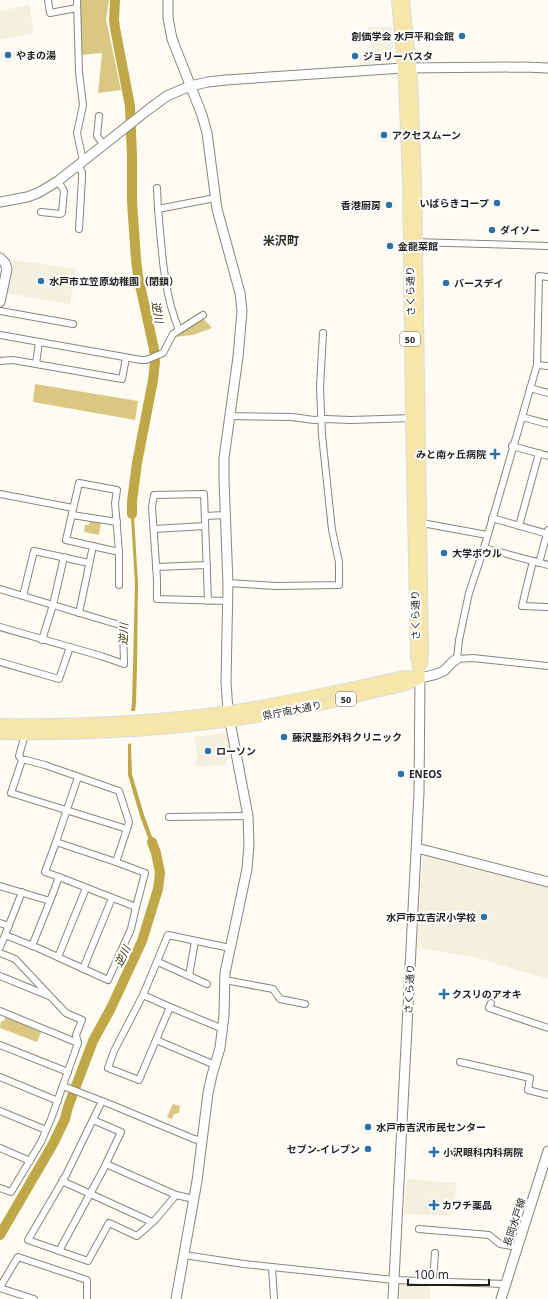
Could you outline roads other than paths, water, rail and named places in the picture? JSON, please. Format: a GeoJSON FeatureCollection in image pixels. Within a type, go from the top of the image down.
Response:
{"type":"FeatureCollection","features":[{"type":"Feature","properties":{"kind":"main road","name":"さくら通り"},"geometry":{"type":"LineString","coordinates":[[397,0],[407,68]]}},
{"type":"Feature","properties":{"kind":"main road","name":"さくら通り"},"geometry":{"type":"LineString","coordinates":[[404,0],[407,68],[408,178],[413,242],[416,418],[416,657],[420,678]]}},
{"type":"Feature","properties":{"kind":"main road","name":"さくら通り"},"geometry":{"type":"LineString","coordinates":[[416,418],[422,524],[423,655],[420,678]]}},
{"type":"Feature","properties":{"kind":"main road","name":"県庁南大通り"},"geometry":{"type":"LineString","coordinates":[[0,734],[69,734],[139,726],[168,729],[229,716],[290,711],[406,685],[420,678]]}},
{"type":"Feature","properties":{"kind":"main road","name":"県庁南大通り"},"geometry":{"type":"LineString","coordinates":[[0,724],[122,727]]}},
{"type":"Feature","properties":{"kind":"street"},"geometry":{"type":"LineString","coordinates":[[48,0],[50,13],[77,8]]}},
{"type":"Feature","properties":{"kind":"street"},"geometry":{"type":"LineString","coordinates":[[77,0],[79,72],[83,104],[77,133],[82,172],[79,229]]}},
{"type":"Feature","properties":{"kind":"street"},"geometry":{"type":"LineString","coordinates":[[168,0],[169,28],[172,39],[202,115],[215,198],[240,293],[242,310],[224,458],[228,583],[226,682],[229,716],[248,816],[249,844],[247,869],[230,948],[225,980],[223,1029],[220,1048],[208,1093],[194,1199],[176,1299]]}},
{"type":"Feature","properties":{"kind":"street"},"geometry":{"type":"LineString","coordinates":[[0,202],[27,197],[58,182],[167,96],[190,86],[226,80],[407,68],[548,68]]}},
{"type":"Feature","properties":{"kind":"street"},"geometry":{"type":"LineString","coordinates":[[99,116],[97,136],[104,145]]}},
{"type":"Feature","properties":{"kind":"street"},"geometry":{"type":"LineString","coordinates":[[41,212],[62,213],[64,191],[58,182]]}},
{"type":"Feature","properties":{"kind":"street"},"geometry":{"type":"LineString","coordinates":[[156,188],[166,284],[174,319],[179,330]]}},
{"type":"Feature","properties":{"kind":"street"},"geometry":{"type":"LineString","coordinates":[[158,209],[215,198]]}},
{"type":"Feature","properties":{"kind":"street"},"geometry":{"type":"LineString","coordinates":[[413,242],[548,246]]}},
{"type":"Feature","properties":{"kind":"street"},"geometry":{"type":"LineString","coordinates":[[0,258],[5,263],[7,269],[0,302]]}},
{"type":"Feature","properties":{"kind":"street"},"geometry":{"type":"LineString","coordinates":[[457,659],[459,640],[469,593],[484,548],[512,446],[537,365],[539,276],[548,277]]}},
{"type":"Feature","properties":{"kind":"street"},"geometry":{"type":"LineString","coordinates":[[0,311],[73,324]]}},
{"type":"Feature","properties":{"kind":"street"},"geometry":{"type":"LineString","coordinates":[[0,335],[126,358],[146,360],[162,354],[173,334],[203,315]]}},
{"type":"Feature","properties":{"kind":"street"},"geometry":{"type":"LineString","coordinates":[[228,583],[276,586],[339,585],[339,562],[332,530],[322,451],[320,387],[323,332]]}},
{"type":"Feature","properties":{"kind":"street"},"geometry":{"type":"LineString","coordinates":[[36,364],[39,342]]}},
{"type":"Feature","properties":{"kind":"street"},"geometry":{"type":"LineString","coordinates":[[0,361],[13,360],[122,379],[126,358]]}},
{"type":"Feature","properties":{"kind":"street"},"geometry":{"type":"LineString","coordinates":[[537,365],[548,366]]}},
{"type":"Feature","properties":{"kind":"street"},"geometry":{"type":"LineString","coordinates":[[530,388],[548,393]]}},
{"type":"Feature","properties":{"kind":"street"},"geometry":{"type":"LineString","coordinates":[[229,416],[292,417],[314,420],[416,418]]}},
{"type":"Feature","properties":{"kind":"street"},"geometry":{"type":"LineString","coordinates":[[522,417],[548,424]]}},
{"type":"Feature","properties":{"kind":"street"},"geometry":{"type":"LineString","coordinates":[[512,446],[548,456]]}},
{"type":"Feature","properties":{"kind":"street"},"geometry":{"type":"LineString","coordinates":[[519,526],[538,453]]}},
{"type":"Feature","properties":{"kind":"street"},"geometry":{"type":"LineString","coordinates":[[119,552],[66,540],[78,483],[117,490],[116,503],[119,552],[119,585]]}},
{"type":"Feature","properties":{"kind":"street"},"geometry":{"type":"LineString","coordinates":[[0,494],[117,522]]}},
{"type":"Feature","properties":{"kind":"street"},"geometry":{"type":"LineString","coordinates":[[208,600],[204,494],[154,495],[152,507],[157,599],[228,601]]}},
{"type":"Feature","properties":{"kind":"street"},"geometry":{"type":"LineString","coordinates":[[205,516],[225,515]]}},
{"type":"Feature","properties":{"kind":"street"},"geometry":{"type":"LineString","coordinates":[[492,518],[548,533],[536,562],[522,606],[548,607]]}},
{"type":"Feature","properties":{"kind":"street"},"geometry":{"type":"LineString","coordinates":[[422,524],[487,535]]}},
{"type":"Feature","properties":{"kind":"street"},"geometry":{"type":"LineString","coordinates":[[154,529],[205,526]]}},
{"type":"Feature","properties":{"kind":"street"},"geometry":{"type":"LineString","coordinates":[[79,613],[92,546]]}},
{"type":"Feature","properties":{"kind":"street"},"geometry":{"type":"LineString","coordinates":[[484,548],[548,565]]}},
{"type":"Feature","properties":{"kind":"street"},"geometry":{"type":"LineString","coordinates":[[24,596],[34,551],[89,562]]}},
{"type":"Feature","properties":{"kind":"street"},"geometry":{"type":"LineString","coordinates":[[42,640],[53,605],[64,557]]}},
{"type":"Feature","properties":{"kind":"street"},"geometry":{"type":"LineString","coordinates":[[156,566],[207,565]]}},
{"type":"Feature","properties":{"kind":"street"},"geometry":{"type":"LineString","coordinates":[[0,589],[123,626],[124,664],[0,627]]}},
{"type":"Feature","properties":{"kind":"street"},"geometry":{"type":"LineString","coordinates":[[0,662],[59,679],[70,647]]}},
{"type":"Feature","properties":{"kind":"street"},"geometry":{"type":"LineString","coordinates":[[420,678],[442,672],[454,660],[457,659],[473,658],[548,666]]}},
{"type":"Feature","properties":{"kind":"street","name":"さくら通り"},"geometry":{"type":"LineString","coordinates":[[393,1299],[417,848],[420,762],[420,678]]}},
{"type":"Feature","properties":{"kind":"street"},"geometry":{"type":"LineString","coordinates":[[25,734],[19,756],[22,760],[11,793],[127,829]]}},
{"type":"Feature","properties":{"kind":"street"},"geometry":{"type":"LineString","coordinates":[[22,760],[45,765],[119,791],[129,822],[116,862]]}},
{"type":"Feature","properties":{"kind":"street"},"geometry":{"type":"LineString","coordinates":[[78,777],[45,872],[136,907]]}},
{"type":"Feature","properties":{"kind":"street"},"geometry":{"type":"LineString","coordinates":[[168,817],[248,816]]}},
{"type":"Feature","properties":{"kind":"street"},"geometry":{"type":"LineString","coordinates":[[5,935],[108,980],[131,930],[145,873],[56,842]]}},
{"type":"Feature","properties":{"kind":"street"},"geometry":{"type":"LineString","coordinates":[[417,848],[548,882]]}},
{"type":"Feature","properties":{"kind":"street"},"geometry":{"type":"LineString","coordinates":[[32,946],[59,877]]}},
{"type":"Feature","properties":{"kind":"street"},"geometry":{"type":"LineString","coordinates":[[0,886],[50,901]]}},
{"type":"Feature","properties":{"kind":"street"},"geometry":{"type":"LineString","coordinates":[[58,957],[86,888]]}},
{"type":"Feature","properties":{"kind":"street"},"geometry":{"type":"LineString","coordinates":[[0,1188],[11,1192],[30,1161],[46,1130],[65,1087],[68,1072],[78,1043],[76,1035],[82,1020],[66,1013],[15,959],[0,952],[22,892]]}},
{"type":"Feature","properties":{"kind":"street"},"geometry":{"type":"LineString","coordinates":[[83,969],[112,898]]}},
{"type":"Feature","properties":{"kind":"street"},"geometry":{"type":"LineString","coordinates":[[0,923],[9,926]]}},
{"type":"Feature","properties":{"kind":"street"},"geometry":{"type":"LineString","coordinates":[[170,1007],[139,1080],[108,1068],[114,1051],[158,962],[168,935],[230,948]]}},
{"type":"Feature","properties":{"kind":"street"},"geometry":{"type":"LineString","coordinates":[[189,976],[196,941]]}},
{"type":"Feature","properties":{"kind":"street"},"geometry":{"type":"LineString","coordinates":[[158,962],[207,984]]}},
{"type":"Feature","properties":{"kind":"street"},"geometry":{"type":"LineString","coordinates":[[0,976],[51,996]]}},
{"type":"Feature","properties":{"kind":"street"},"geometry":{"type":"LineString","coordinates":[[225,980],[273,989],[280,999],[305,1004]]}},
{"type":"Feature","properties":{"kind":"street"},"geometry":{"type":"LineString","coordinates":[[143,995],[223,1029]]}},
{"type":"Feature","properties":{"kind":"street"},"geometry":{"type":"LineString","coordinates":[[491,1002],[489,1008],[548,1028]]}},
{"type":"Feature","properties":{"kind":"street"},"geometry":{"type":"LineString","coordinates":[[0,1011],[78,1043]]}},
{"type":"Feature","properties":{"kind":"street"},"geometry":{"type":"LineString","coordinates":[[156,1040],[215,1065]]}},
{"type":"Feature","properties":{"kind":"street"},"geometry":{"type":"LineString","coordinates":[[0,1045],[68,1072]]}},
{"type":"Feature","properties":{"kind":"street"},"geometry":{"type":"LineString","coordinates":[[460,1062],[530,1078],[528,1090],[548,1095]]}},
{"type":"Feature","properties":{"kind":"street"},"geometry":{"type":"LineString","coordinates":[[0,1077],[58,1101]]}},
{"type":"Feature","properties":{"kind":"street"},"geometry":{"type":"LineString","coordinates":[[65,1087],[202,1141]]}},
{"type":"Feature","properties":{"kind":"street"},"geometry":{"type":"LineString","coordinates":[[102,1101],[62,1181],[28,1240],[88,1261],[109,1224],[137,1236],[152,1222],[176,1195]]}},
{"type":"Feature","properties":{"kind":"street"},"geometry":{"type":"LineString","coordinates":[[0,1111],[46,1130]]}},
{"type":"Feature","properties":{"kind":"street"},"geometry":{"type":"LineString","coordinates":[[59,1251],[106,1164],[121,1132],[93,1120]]}},
{"type":"Feature","properties":{"kind":"street"},"geometry":{"type":"LineString","coordinates":[[0,1148],[30,1161]]}},
{"type":"Feature","properties":{"kind":"street","name":"長岡水戸線"},"geometry":{"type":"LineString","coordinates":[[501,1299],[548,1151]]}},
{"type":"Feature","properties":{"kind":"street"},"geometry":{"type":"LineString","coordinates":[[106,1164],[176,1195],[194,1199]]}},
{"type":"Feature","properties":{"kind":"street"},"geometry":{"type":"LineString","coordinates":[[62,1181],[152,1222]]}},
{"type":"Feature","properties":{"kind":"street"},"geometry":{"type":"LineString","coordinates":[[419,1229],[489,1235],[500,1244],[517,1247]]}},
{"type":"Feature","properties":{"kind":"street"},"geometry":{"type":"LineString","coordinates":[[433,1281],[435,1254]]}},
{"type":"Feature","properties":{"kind":"street"},"geometry":{"type":"LineString","coordinates":[[184,1255],[244,1264],[394,1280],[506,1284]]}},
{"type":"Feature","properties":{"kind":"street"},"geometry":{"type":"LineString","coordinates":[[33,1299],[0,1288],[18,1257],[87,1280],[87,1299]]}},
{"type":"Feature","properties":{"kind":"street"},"geometry":{"type":"LineString","coordinates":[[272,1267],[274,1299]]}},
{"type":"Feature","properties":{"kind":"waterway","name":"逆川"},"geometry":{"type":"LineString","coordinates":[[115,0],[115,28],[130,106],[132,202],[136,259],[138,276],[154,349],[155,362],[137,463],[132,501],[132,514]]}},
{"type":"Feature","properties":{"kind":"waterway","name":"逆川"},"geometry":{"type":"LineString","coordinates":[[0,1235],[53,1144],[65,1119],[68,1107],[93,1041],[111,1008],[142,941],[158,889],[160,873],[152,842]]}},
{"type":"Feature","properties":{"kind":"place","name":"創価学会 水戸平和会館"},"geometry":{"type":"Point","coordinates":[462,36]}},
{"type":"Feature","properties":{"kind":"place","name":"やまの湯"},"geometry":{"type":"Point","coordinates":[8,55]}},
{"type":"Feature","properties":{"kind":"place","name":"ジョリーパスタ"},"geometry":{"type":"Point","coordinates":[355,56]}},
{"type":"Feature","properties":{"kind":"place","name":"アクセスムーン"},"geometry":{"type":"Point","coordinates":[384,135]}},
{"type":"Feature","properties":{"kind":"place","name":"いばらきコープ"},"geometry":{"type":"Point","coordinates":[497,203]}},
{"type":"Feature","properties":{"kind":"place","name":"香港厨房"},"geometry":{"type":"Point","coordinates":[389,205]}},
{"type":"Feature","properties":{"kind":"place","name":"ダイソー"},"geometry":{"type":"Point","coordinates":[492,230]}},
{"type":"Feature","properties":{"kind":"place","name":"金龍菜館"},"geometry":{"type":"Point","coordinates":[390,246]}},
{"type":"Feature","properties":{"kind":"place","name":"水戸市立笠原幼稚園（閉鎖）"},"geometry":{"type":"Point","coordinates":[41,281]}},
{"type":"Feature","properties":{"kind":"place","name":"バースデイ"},"geometry":{"type":"Point","coordinates":[446,283]}},
{"type":"Feature","properties":{"kind":"place","name":"みと南ヶ丘病院"},"geometry":{"type":"Point","coordinates":[495,454]}},
{"type":"Feature","properties":{"kind":"place","name":"大学ボウル"},"geometry":{"type":"Point","coordinates":[444,553]}},
{"type":"Feature","properties":{"kind":"place","name":"藤沢整形外科クリニック"},"geometry":{"type":"Point","coordinates":[284,737]}},
{"type":"Feature","properties":{"kind":"place","name":"ローソン"},"geometry":{"type":"Point","coordinates":[208,751]}},
{"type":"Feature","properties":{"kind":"place","name":"ENEOS"},"geometry":{"type":"Point","coordinates":[401,774]}},
{"type":"Feature","properties":{"kind":"place","name":"水戸市立吉沢小学校"},"geometry":{"type":"Point","coordinates":[484,917]}},
{"type":"Feature","properties":{"kind":"place","name":"クスリのアオキ"},"geometry":{"type":"Point","coordinates":[444,994]}},
{"type":"Feature","properties":{"kind":"place","name":"水戸市吉沢市民センター"},"geometry":{"type":"Point","coordinates":[368,1127]}},
{"type":"Feature","properties":{"kind":"place","name":"セブン-イレブン"},"geometry":{"type":"Point","coordinates":[368,1149]}},
{"type":"Feature","properties":{"kind":"place","name":"小沢眼科内科病院"},"geometry":{"type":"Point","coordinates":[434,1152]}},
{"type":"Feature","properties":{"kind":"place","name":"カワチ薬品"},"geometry":{"type":"Point","coordinates":[434,1205]}},
{"type":"Feature","properties":{"kind":"district","name":"米沢町"},"geometry":{"type":"Point","coordinates":[281,240]}}]}
